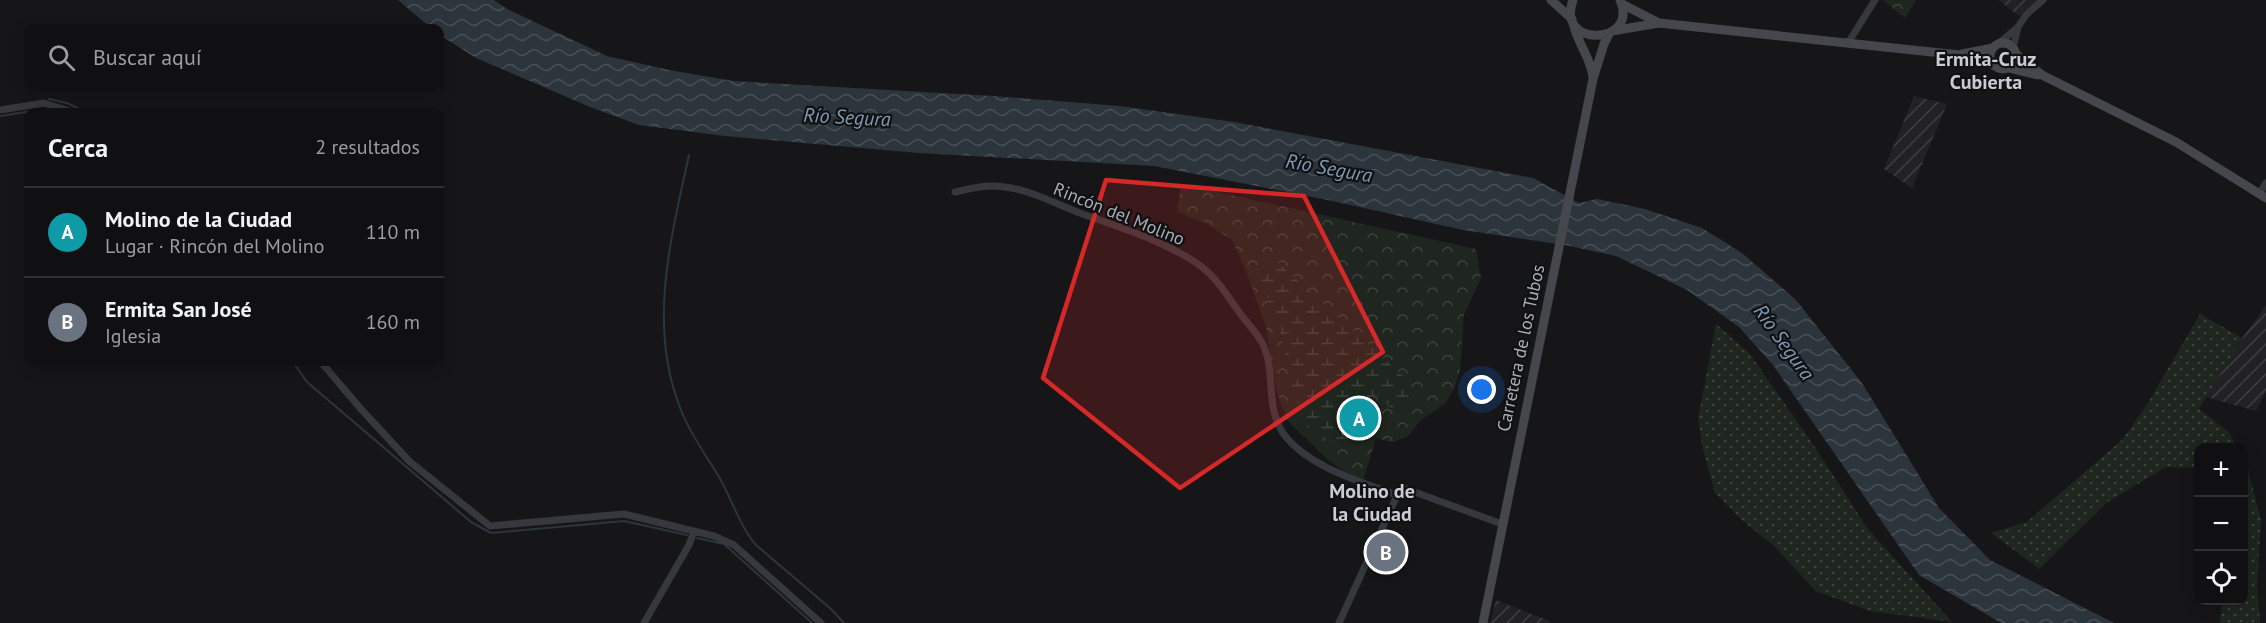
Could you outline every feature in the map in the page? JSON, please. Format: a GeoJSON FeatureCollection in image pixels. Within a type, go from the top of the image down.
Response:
{"type":"FeatureCollection","features":[{"type":"Feature","properties":{"kind":"main road"},"geometry":{"type":"LineString","coordinates":[[1551,0],[1581,32],[1592,36],[1659,23],[1960,55],[2001,69],[2009,68],[2042,75],[2176,142],[2263,196]]}},
{"type":"Feature","properties":{"kind":"main road"},"geometry":{"type":"LineString","coordinates":[[1573,0],[1571,11],[1573,21],[1580,45],[1592,66],[1593,79]]}},
{"type":"Feature","properties":{"kind":"main road"},"geometry":{"type":"LineString","coordinates":[[1621,2],[1659,23]]}},
{"type":"Feature","properties":{"kind":"main road","name":"Carretera de los Tubos"},"geometry":{"type":"LineString","coordinates":[[1483,623],[1593,79],[1611,32],[1621,19],[1621,2]]}},
{"type":"Feature","properties":{"kind":"main road"},"geometry":{"type":"LineString","coordinates":[[1960,55],[2006,43],[2042,75]]}},
{"type":"Feature","properties":{"kind":"main road"},"geometry":{"type":"LineString","coordinates":[[1994,65],[1990,57],[1996,46]]}},
{"type":"Feature","properties":{"kind":"main road"},"geometry":{"type":"LineString","coordinates":[[2009,68],[2015,62],[2015,51]]}},
{"type":"Feature","properties":{"kind":"street"},"geometry":{"type":"LineString","coordinates":[[1848,43],[1875,0]]}},
{"type":"Feature","properties":{"kind":"street"},"geometry":{"type":"LineString","coordinates":[[1996,46],[2018,27],[2026,15],[2043,0]]}},
{"type":"Feature","properties":{"kind":"street"},"geometry":{"type":"LineString","coordinates":[[2015,51],[2018,27]]}},
{"type":"Feature","properties":{"kind":"street"},"geometry":{"type":"LineString","coordinates":[[0,110],[44,103],[60,108]]}},
{"type":"Feature","properties":{"kind":"street"},"geometry":{"type":"LineString","coordinates":[[2263,196],[2266,183]]}},
{"type":"Feature","properties":{"kind":"street","name":"Rincón del Molino"},"geometry":{"type":"LineString","coordinates":[[955,192],[992,185],[1016,189],[1132,232],[1171,249],[1202,267],[1222,288],[1262,342],[1268,360],[1275,414],[1283,433],[1323,466],[1397,495]]}},
{"type":"Feature","properties":{"kind":"street"},"geometry":{"type":"LineString","coordinates":[[324,366],[409,461],[490,526],[624,514],[714,536],[734,545],[821,623]]}},
{"type":"Feature","properties":{"kind":"street"},"geometry":{"type":"LineString","coordinates":[[1339,623],[1401,487],[1502,524]]}},
{"type":"Feature","properties":{"kind":"street"},"geometry":{"type":"LineString","coordinates":[[644,623],[690,545],[694,531]]}},
{"type":"Feature","properties":{"kind":"highlighted area"},"geometry":{"type":"Polygon","coordinates":[[[1106,180],[1304,196],[1383,352],[1180,488],[1043,378],[1106,180]]]}},
{"type":"Feature","properties":{"kind":"shaded area"},"geometry":{"type":"Polygon","coordinates":[[[1998,0],[2038,0],[2019,16],[1998,0]]]}},
{"type":"Feature","properties":{"kind":"shaded area"},"geometry":{"type":"Polygon","coordinates":[[[1914,96],[1947,104],[1912,188],[1884,169],[1914,96]]]}},
{"type":"Feature","properties":{"kind":"shaded area"},"geometry":{"type":"Polygon","coordinates":[[[2266,305],[2266,392],[2256,411],[2206,397],[2242,338],[2266,305]]]}},
{"type":"Feature","properties":{"kind":"shaded area"},"geometry":{"type":"Polygon","coordinates":[[[1496,600],[1550,621],[1549,623],[1490,623],[1496,600]]]}},
{"type":"Feature","properties":{"kind":"green space"},"geometry":{"type":"Polygon","coordinates":[[[1883,0],[1916,0],[1905,18],[1883,0]]]}},
{"type":"Feature","properties":{"kind":"green space"},"geometry":{"type":"Polygon","coordinates":[[[1181,184],[1476,249],[1481,278],[1464,315],[1460,370],[1455,387],[1445,404],[1421,420],[1407,437],[1392,442],[1376,438],[1363,481],[1328,460],[1287,420],[1276,389],[1266,327],[1246,271],[1232,240],[1205,223],[1177,212],[1181,184]]]}},
{"type":"Feature","properties":{"kind":"green space"},"geometry":{"type":"Polygon","coordinates":[[[1267,260],[1276,261],[1421,392],[1397,413],[1376,395],[1369,401],[1350,397],[1344,431],[1356,437],[1347,443],[1329,440],[1310,428],[1300,411],[1279,327],[1256,266],[1267,260]]]}},
{"type":"Feature","properties":{"kind":"green space"},"geometry":{"type":"Polygon","coordinates":[[[2200,314],[2242,338],[2199,409],[2229,432],[2235,443],[2194,443],[2194,468],[2166,467],[2106,503],[2039,569],[1991,533],[2027,522],[2122,440],[2148,403],[2200,314]]]}},
{"type":"Feature","properties":{"kind":"green space"},"geometry":{"type":"Polygon","coordinates":[[[1716,324],[1750,354],[1817,450],[1867,528],[1952,622],[1870,611],[1816,591],[1773,545],[1743,521],[1715,493],[1703,450],[1698,419],[1716,324]]]}},
{"type":"Feature","properties":{"kind":"green space"},"geometry":{"type":"Polygon","coordinates":[[[2248,470],[2261,520],[2257,587],[2260,623],[2220,623],[2222,605],[2248,605],[2248,470]]]}},
{"type":"Feature","properties":{"kind":"water","name":"Río Segura"},"geometry":{"type":"Polygon","coordinates":[[[398,0],[494,0],[507,9],[607,56],[733,81],[1120,106],[1234,122],[1533,178],[1579,203],[1597,199],[1645,209],[1702,228],[1742,253],[1796,300],[1862,383],[1939,508],[1990,560],[2114,623],[2001,623],[1919,575],[1773,365],[1739,327],[1687,290],[1616,256],[1565,245],[1463,230],[1328,200],[1154,166],[919,153],[725,136],[639,125],[590,107],[476,58],[444,38],[444,24],[426,24],[398,0]]]}},
{"type":"Feature","properties":{"kind":"waterway"},"geometry":{"type":"LineString","coordinates":[[49,99],[78,108]]}},
{"type":"Feature","properties":{"kind":"waterway"},"geometry":{"type":"LineString","coordinates":[[0,116],[24,112]]}},
{"type":"Feature","properties":{"kind":"waterway"},"geometry":{"type":"LineString","coordinates":[[689,155],[675,218],[664,315],[665,347],[671,379],[681,410],[724,485],[745,529],[756,545],[831,609],[844,623]]}},
{"type":"Feature","properties":{"kind":"waterway"},"geometry":{"type":"LineString","coordinates":[[296,366],[307,382],[471,522],[491,533],[624,521],[687,535]]}},
{"type":"Feature","properties":{"kind":"waterway"},"geometry":{"type":"LineString","coordinates":[[697,538],[724,544],[812,623]]}},
{"type":"Feature","properties":{"kind":"place","name":"Molino de la Ciudad"},"geometry":{"type":"Point","coordinates":[1359,418]}},
{"type":"Feature","properties":{"kind":"place","name":"Ermita San José"},"geometry":{"type":"Point","coordinates":[1386,552]}},
{"type":"Feature","properties":{"kind":"district","name":"Ermita-Cruz Cubierta"},"geometry":{"type":"Point","coordinates":[1986,70]}},
{"type":"Feature","properties":{"kind":"district","name":"Molino de la Ciudad"},"geometry":{"type":"Point","coordinates":[1372,502]}}]}
